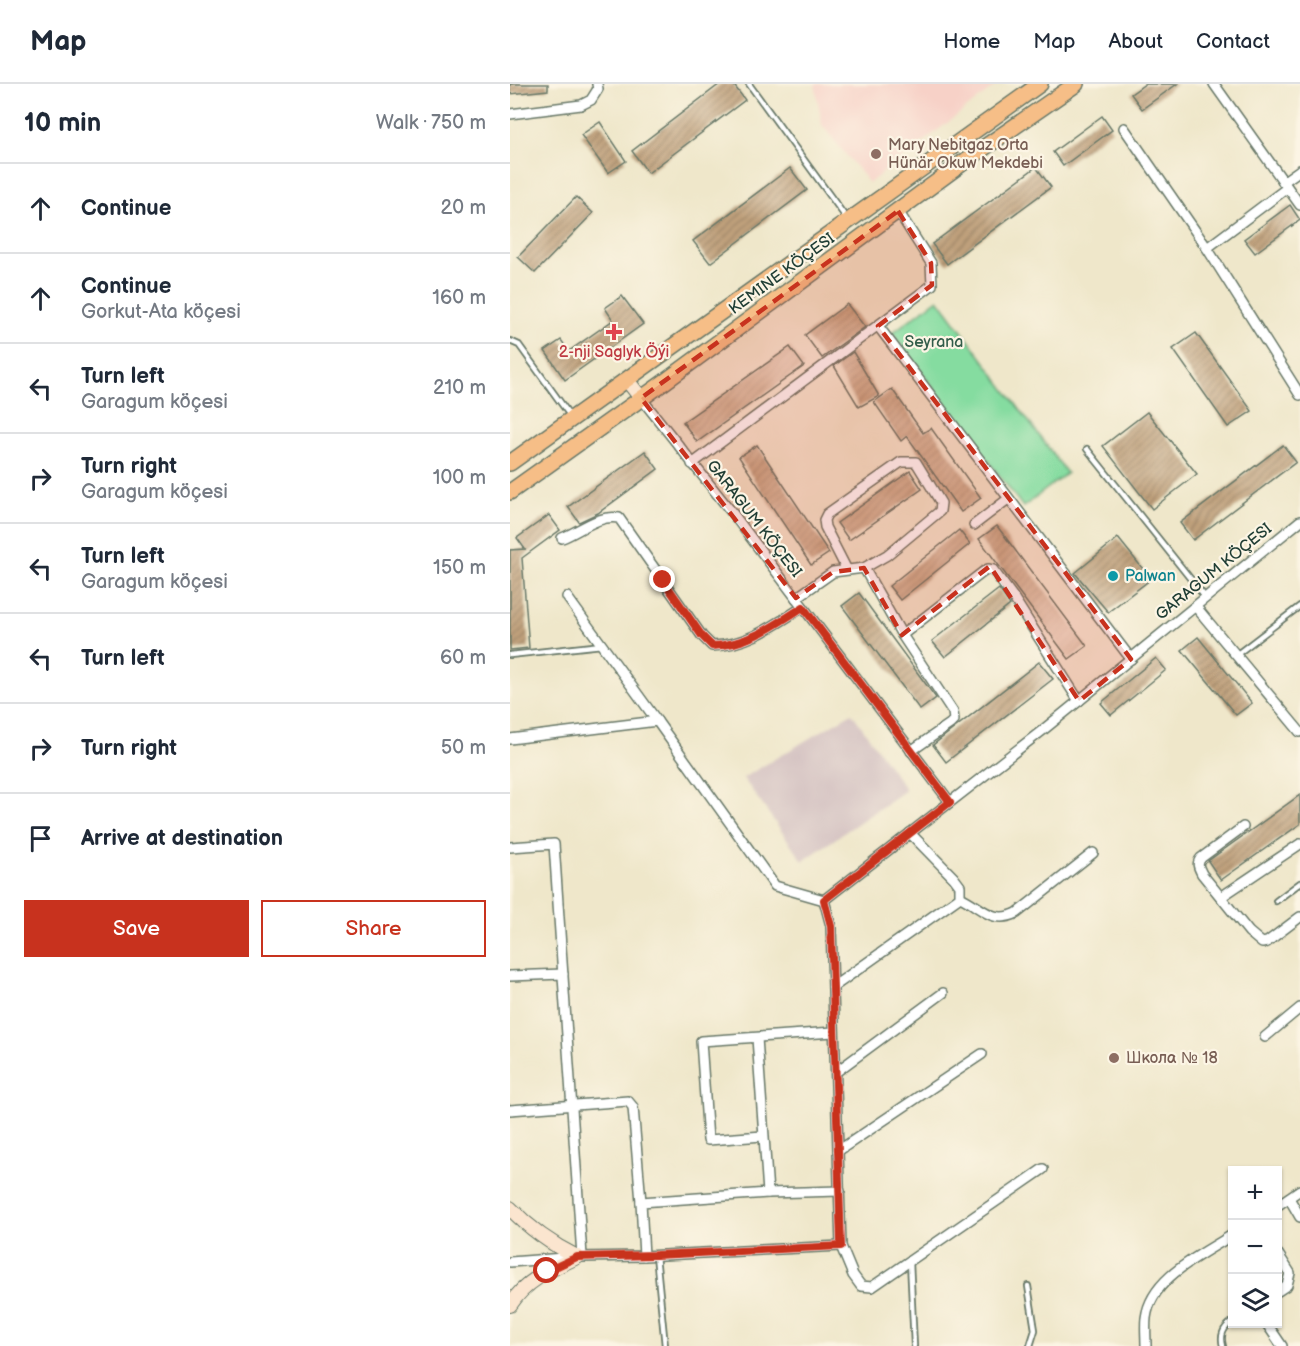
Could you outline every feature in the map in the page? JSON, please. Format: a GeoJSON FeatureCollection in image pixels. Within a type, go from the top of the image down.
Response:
{"type":"FeatureCollection","features":[{"type":"Feature","properties":{"kind":"main road","name":"KEMINE KÖÇESI"},"geometry":{"type":"LineString","coordinates":[[510,464],[1040,84]]}},
{"type":"Feature","properties":{"kind":"main road","name":"KEMINE KÖÇESI"},"geometry":{"type":"LineString","coordinates":[[510,492],[972,156],[1076,84]]}},
{"type":"Feature","properties":{"kind":"street"},"geometry":{"type":"LineString","coordinates":[[1214,84],[1300,205]]}},
{"type":"Feature","properties":{"kind":"street"},"geometry":{"type":"LineString","coordinates":[[510,114],[580,105],[591,100],[599,86]]}},
{"type":"Feature","properties":{"kind":"street"},"geometry":{"type":"LineString","coordinates":[[1124,128],[1207,248],[1300,395]]}},
{"type":"Feature","properties":{"kind":"street"},"geometry":{"type":"LineString","coordinates":[[1207,248],[1285,185],[1300,170]]}},
{"type":"Feature","properties":{"kind":"street"},"geometry":{"type":"LineString","coordinates":[[692,464],[932,285],[930,263],[898,211]]}},
{"type":"Feature","properties":{"kind":"street"},"geometry":{"type":"LineString","coordinates":[[849,221],[863,237]]}},
{"type":"Feature","properties":{"kind":"street"},"geometry":{"type":"LineString","coordinates":[[878,326],[1131,660]]}},
{"type":"Feature","properties":{"kind":"street"},"geometry":{"type":"LineString","coordinates":[[627,380],[641,398]]}},
{"type":"Feature","properties":{"kind":"street","name":"GARAGUM KÖÇESI"},"geometry":{"type":"LineString","coordinates":[[641,398],[950,802]]}},
{"type":"Feature","properties":{"kind":"street"},"geometry":{"type":"LineString","coordinates":[[796,598],[833,572],[864,568],[887,555],[940,511],[941,503],[916,462],[901,462],[827,514],[824,520],[825,527],[847,570]]}},
{"type":"Feature","properties":{"kind":"street"},"geometry":{"type":"LineString","coordinates":[[974,525],[1008,499]]}},
{"type":"Feature","properties":{"kind":"street"},"geometry":{"type":"LineString","coordinates":[[562,538],[603,518],[619,518],[702,636],[712,646],[728,646],[765,632],[803,607]]}},
{"type":"Feature","properties":{"kind":"street","name":"GARAGUM KÖÇESI"},"geometry":{"type":"LineString","coordinates":[[824,900],[1131,660],[1205,597],[1298,526]]}},
{"type":"Feature","properties":{"kind":"street"},"geometry":{"type":"LineString","coordinates":[[864,568],[902,635],[947,700],[954,716],[954,720],[944,729],[911,751]]}},
{"type":"Feature","properties":{"kind":"street"},"geometry":{"type":"LineString","coordinates":[[902,635],[983,572],[988,569],[993,570],[1053,657],[1079,701]]}},
{"type":"Feature","properties":{"kind":"street"},"geometry":{"type":"LineString","coordinates":[[567,597],[775,886],[824,900],[831,926],[841,1246],[853,1275],[861,1286],[872,1287],[1043,1169]]}},
{"type":"Feature","properties":{"kind":"street"},"geometry":{"type":"LineString","coordinates":[[1196,607],[1300,732]]}},
{"type":"Feature","properties":{"kind":"street"},"geometry":{"type":"LineString","coordinates":[[510,739],[657,721]]}},
{"type":"Feature","properties":{"kind":"street"},"geometry":{"type":"LineString","coordinates":[[1243,827],[1198,861],[1202,874],[1249,932],[1262,943],[1267,942],[1300,917]]}},
{"type":"Feature","properties":{"kind":"street"},"geometry":{"type":"LineString","coordinates":[[910,833],[954,878],[960,886],[960,897]]}},
{"type":"Feature","properties":{"kind":"street"},"geometry":{"type":"LineString","coordinates":[[510,847],[554,844],[580,1256]]}},
{"type":"Feature","properties":{"kind":"street"},"geometry":{"type":"LineString","coordinates":[[1221,897],[1300,844]]}},
{"type":"Feature","properties":{"kind":"street"},"geometry":{"type":"LineString","coordinates":[[960,897],[994,917],[1008,917],[1017,913],[1093,853]]}},
{"type":"Feature","properties":{"kind":"street"},"geometry":{"type":"LineString","coordinates":[[833,987],[960,897]]}},
{"type":"Feature","properties":{"kind":"street"},"geometry":{"type":"LineString","coordinates":[[510,976],[563,974]]}},
{"type":"Feature","properties":{"kind":"street"},"geometry":{"type":"LineString","coordinates":[[836,1072],[943,993]]}},
{"type":"Feature","properties":{"kind":"street"},"geometry":{"type":"LineString","coordinates":[[1265,1037],[1300,1008]]}},
{"type":"Feature","properties":{"kind":"street"},"geometry":{"type":"LineString","coordinates":[[763,1136],[708,1140],[701,1041],[834,1032]]}},
{"type":"Feature","properties":{"kind":"street"},"geometry":{"type":"LineString","coordinates":[[757,1038],[768,1193]]}},
{"type":"Feature","properties":{"kind":"street"},"geometry":{"type":"LineString","coordinates":[[838,1151],[982,1054]]}},
{"type":"Feature","properties":{"kind":"street"},"geometry":{"type":"LineString","coordinates":[[510,1110],[617,1100],[628,1101],[633,1107],[644,1256]]}},
{"type":"Feature","properties":{"kind":"street"},"geometry":{"type":"LineString","coordinates":[[1282,1202],[1300,1190]]}},
{"type":"Feature","properties":{"kind":"street"},"geometry":{"type":"LineString","coordinates":[[641,1202],[768,1193],[840,1191]]}},
{"type":"Feature","properties":{"kind":"street"},"geometry":{"type":"LineString","coordinates":[[1289,1198],[1300,1217]]}},
{"type":"Feature","properties":{"kind":"street"},"geometry":{"type":"LineString","coordinates":[[510,1208],[528,1227],[546,1240],[580,1256]]}},
{"type":"Feature","properties":{"kind":"street"},"geometry":{"type":"LineString","coordinates":[[1146,1346],[1146,1316],[1153,1297],[1164,1282],[1228,1238]]}},
{"type":"Feature","properties":{"kind":"street"},"geometry":{"type":"LineString","coordinates":[[510,1262],[580,1256],[644,1256],[841,1246]]}},
{"type":"Feature","properties":{"kind":"street"},"geometry":{"type":"LineString","coordinates":[[510,1305],[529,1283],[547,1271],[580,1256]]}},
{"type":"Feature","properties":{"kind":"street"},"geometry":{"type":"LineString","coordinates":[[1282,1260],[1290,1273],[1287,1285],[1282,1288]]}},
{"type":"Feature","properties":{"kind":"street"},"geometry":{"type":"LineString","coordinates":[[1270,1328],[1282,1346]]}},
{"type":"Feature","properties":{"kind":"lane"},"geometry":{"type":"LineString","coordinates":[[748,84],[849,221]]}},
{"type":"Feature","properties":{"kind":"lane"},"geometry":{"type":"LineString","coordinates":[[510,341],[519,345],[573,419]]}},
{"type":"Feature","properties":{"kind":"lane"},"geometry":{"type":"LineString","coordinates":[[1088,449],[1205,597]]}},
{"type":"Feature","properties":{"kind":"lane"},"geometry":{"type":"LineString","coordinates":[[1236,656],[1300,606]]}},
{"type":"Feature","properties":{"kind":"lane"},"geometry":{"type":"LineString","coordinates":[[510,655],[602,645]]}},
{"type":"Feature","properties":{"kind":"lane"},"geometry":{"type":"LineString","coordinates":[[1276,901],[1300,883]]}},
{"type":"Feature","properties":{"kind":"lane"},"geometry":{"type":"LineString","coordinates":[[656,1255],[665,1346]]}},
{"type":"Feature","properties":{"kind":"lane"},"geometry":{"type":"LineString","coordinates":[[910,1261],[914,1346]]}},
{"type":"Feature","properties":{"kind":"lane"},"geometry":{"type":"LineString","coordinates":[[1028,1286],[1035,1330],[1030,1346]]}},
{"type":"Feature","properties":{"kind":"lane"},"geometry":{"type":"LineString","coordinates":[[1223,1346],[1221,1338],[1228,1325]]}},
{"type":"Feature","properties":{"kind":"highlighted area"},"geometry":{"type":"Polygon","coordinates":[[[898,211],[931,263],[932,285],[878,326],[1131,659],[1079,701],[990,566],[902,635],[864,568],[833,572],[796,598],[641,398],[898,211]]]}},
{"type":"Feature","properties":{"kind":"shaded area","name":"Mary Nebitgaz Orta Hünär Okuw Mekdebi"},"geometry":{"type":"Polygon","coordinates":[[[815,84],[998,84],[869,183],[822,125],[815,84]]]}},
{"type":"Feature","properties":{"kind":"shaded area"},"geometry":{"type":"Polygon","coordinates":[[[852,713],[906,790],[803,861],[743,778],[852,713]]]}},
{"type":"Feature","properties":{"kind":"green space","name":"Seyrana"},"geometry":{"type":"Polygon","coordinates":[[[938,299],[1067,473],[1023,507],[892,333],[938,299]]]}},
{"type":"Feature","properties":{"kind":"building"},"geometry":{"type":"Polygon","coordinates":[[[510,84],[548,84],[548,90],[510,94],[510,84]]]}},
{"type":"Feature","properties":{"kind":"building"},"geometry":{"type":"Polygon","coordinates":[[[720,84],[733,84],[745,100],[648,173],[632,151],[720,84]]]}},
{"type":"Feature","properties":{"kind":"building"},"geometry":{"type":"Polygon","coordinates":[[[1145,84],[1177,84],[1142,109],[1131,94],[1145,84]]]}},
{"type":"Feature","properties":{"kind":"building"},"geometry":{"type":"Polygon","coordinates":[[[1102,116],[1112,130],[1063,166],[1053,152],[1102,116]]]}},
{"type":"Feature","properties":{"kind":"building"},"geometry":{"type":"Polygon","coordinates":[[[600,122],[626,161],[608,173],[581,135],[600,122]]]}},
{"type":"Feature","properties":{"kind":"building"},"geometry":{"type":"Polygon","coordinates":[[[1036,167],[1051,187],[947,264],[932,244],[1036,167]]]}},
{"type":"Feature","properties":{"kind":"building"},"geometry":{"type":"Polygon","coordinates":[[[790,168],[807,190],[710,263],[693,241],[790,168]]]}},
{"type":"Feature","properties":{"kind":"building"},"geometry":{"type":"Polygon","coordinates":[[[576,197],[593,213],[535,273],[518,257],[576,197]]]}},
{"type":"Feature","properties":{"kind":"building"},"geometry":{"type":"Polygon","coordinates":[[[1290,205],[1300,220],[1255,253],[1244,239],[1290,205]]]}},
{"type":"Feature","properties":{"kind":"building","name":"2-nji Saglyk Öýi"},"geometry":{"type":"Polygon","coordinates":[[[622,296],[643,324],[565,380],[545,351],[561,340],[569,351],[613,320],[605,308],[622,296]]]}},
{"type":"Feature","properties":{"kind":"building"},"geometry":{"type":"Polygon","coordinates":[[[847,304],[865,327],[822,358],[805,335],[847,304]]]}},
{"type":"Feature","properties":{"kind":"building"},"geometry":{"type":"Polygon","coordinates":[[[1196,333],[1252,411],[1228,427],[1173,349],[1196,333]]]}},
{"type":"Feature","properties":{"kind":"building"},"geometry":{"type":"Polygon","coordinates":[[[790,347],[804,366],[697,442],[683,422],[790,347]]]}},
{"type":"Feature","properties":{"kind":"building"},"geometry":{"type":"Polygon","coordinates":[[[853,352],[879,396],[859,407],[834,366],[853,352]]]}},
{"type":"Feature","properties":{"kind":"building"},"geometry":{"type":"Polygon","coordinates":[[[892,389],[923,433],[931,428],[981,498],[961,512],[907,436],[901,441],[874,402],[892,389]]]}},
{"type":"Feature","properties":{"kind":"building"},"geometry":{"type":"Polygon","coordinates":[[[1147,412],[1197,474],[1152,509],[1103,446],[1147,412]]]}},
{"type":"Feature","properties":{"kind":"building"},"geometry":{"type":"Polygon","coordinates":[[[757,445],[829,553],[811,565],[739,457],[757,445]]]}},
{"type":"Feature","properties":{"kind":"building"},"geometry":{"type":"Polygon","coordinates":[[[1283,445],[1296,462],[1193,540],[1180,523],[1283,445]]]}},
{"type":"Feature","properties":{"kind":"building"},"geometry":{"type":"Polygon","coordinates":[[[645,451],[658,469],[598,513],[579,522],[568,507],[645,451]]]}},
{"type":"Feature","properties":{"kind":"building"},"geometry":{"type":"Polygon","coordinates":[[[910,471],[922,489],[849,540],[837,523],[910,471]]]}},
{"type":"Feature","properties":{"kind":"building"},"geometry":{"type":"Polygon","coordinates":[[[549,515],[560,530],[522,558],[529,648],[510,650],[510,550],[525,549],[517,538],[549,515]]]}},
{"type":"Feature","properties":{"kind":"building"},"geometry":{"type":"Polygon","coordinates":[[[997,526],[1087,646],[1069,659],[979,539],[997,526]]]}},
{"type":"Feature","properties":{"kind":"building"},"geometry":{"type":"Polygon","coordinates":[[[959,530],[970,544],[900,600],[889,586],[959,530]]]}},
{"type":"Feature","properties":{"kind":"building","name":"Palwan"},"geometry":{"type":"Polygon","coordinates":[[[1118,538],[1151,579],[1108,612],[1075,573],[1118,538]]]}},
{"type":"Feature","properties":{"kind":"building"},"geometry":{"type":"Polygon","coordinates":[[[999,589],[1010,605],[945,657],[932,641],[999,589]]]}},
{"type":"Feature","properties":{"kind":"building"},"geometry":{"type":"Polygon","coordinates":[[[859,593],[936,698],[920,710],[842,606],[859,593]]]}},
{"type":"Feature","properties":{"kind":"building"},"geometry":{"type":"Polygon","coordinates":[[[1198,637],[1252,703],[1236,715],[1182,650],[1198,637]]]}},
{"type":"Feature","properties":{"kind":"building"},"geometry":{"type":"Polygon","coordinates":[[[1156,658],[1166,670],[1111,715],[1101,703],[1156,658]]]}},
{"type":"Feature","properties":{"kind":"building"},"geometry":{"type":"Polygon","coordinates":[[[1039,662],[1053,679],[946,762],[933,745],[1039,662]]]}},
{"type":"Feature","properties":{"kind":"building"},"geometry":{"type":"Polygon","coordinates":[[[1300,795],[1300,824],[1221,880],[1208,861],[1300,795]]]}},
{"type":"Feature","properties":{"kind":"place","name":"Mary Nebitgaz Orta Hünär Okuw Mekdebi"},"geometry":{"type":"Point","coordinates":[876,154]}},
{"type":"Feature","properties":{"kind":"place","name":"2-nji Saglyk Öýi"},"geometry":{"type":"Point","coordinates":[614,332]}},
{"type":"Feature","properties":{"kind":"place","name":"Palwan"},"geometry":{"type":"Point","coordinates":[1113,576]}},
{"type":"Feature","properties":{"kind":"place","name":"Школа № 18"},"geometry":{"type":"Point","coordinates":[1114,1058]}},
{"type":"Feature","properties":{"kind":"route"},"geometry":{"type":"LineString","coordinates":[[547,1271],[577,1257],[841,1246],[831,926],[824,900],[950,802],[803,607],[765,632],[728,646],[712,646],[702,636],[663,580]]}}]}
